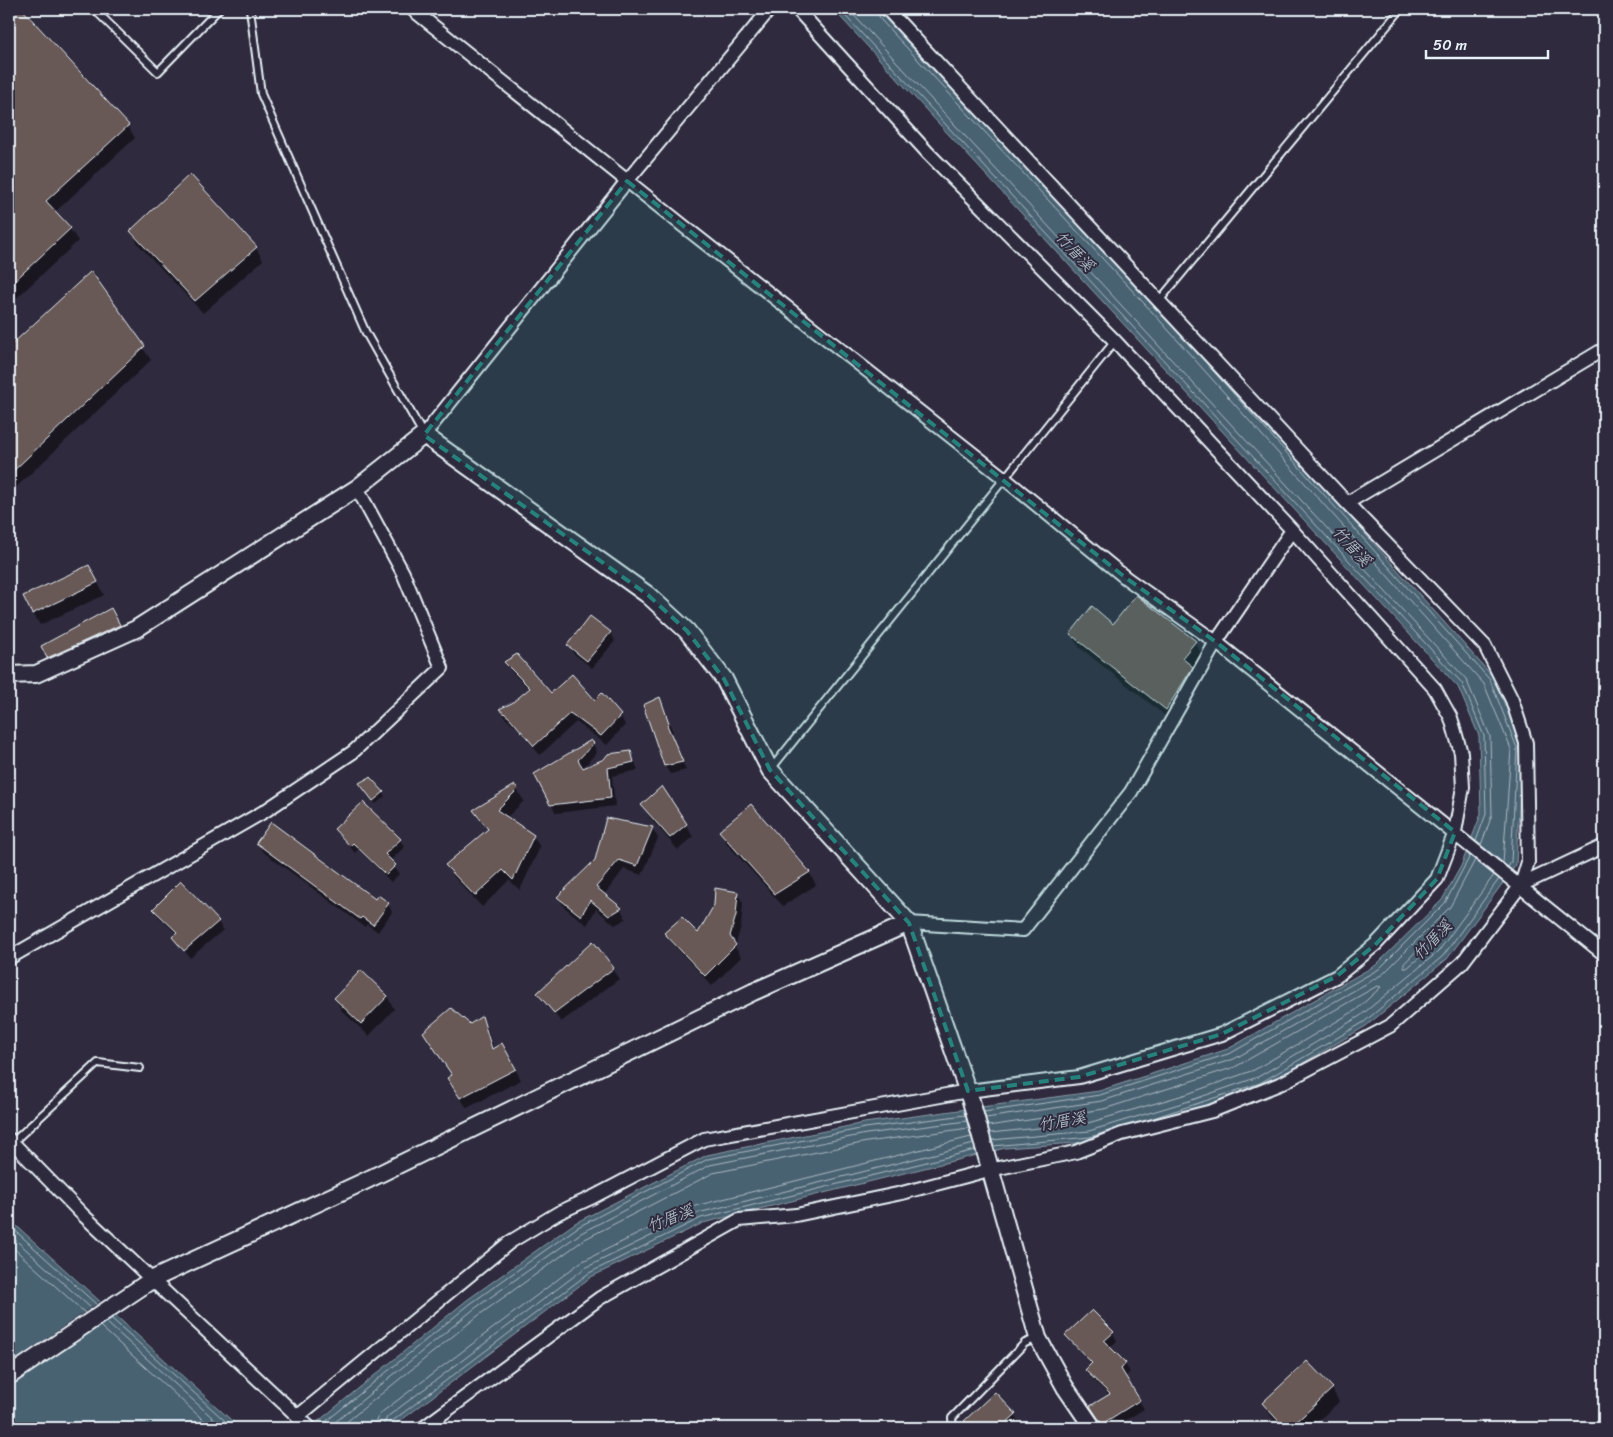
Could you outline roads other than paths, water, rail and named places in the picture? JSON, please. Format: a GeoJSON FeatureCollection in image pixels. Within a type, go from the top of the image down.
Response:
{"type":"FeatureCollection","features":[{"type":"Feature","properties":{"kind":"street"},"geometry":{"type":"LineString","coordinates":[[412,9],[1005,479],[1126,578],[1216,642],[1604,954]]}},
{"type":"Feature","properties":{"kind":"street"},"geometry":{"type":"LineString","coordinates":[[9,675],[36,674],[136,629],[357,488],[424,435],[627,181],[770,9]]}},
{"type":"Feature","properties":{"kind":"street"},"geometry":{"type":"LineString","coordinates":[[297,1417],[510,1242],[558,1213],[593,1197],[704,1139],[1079,1077],[1222,1034],[1337,976],[1376,944],[1437,879],[1454,832],[1462,802],[1463,772],[1457,735],[1443,701],[1435,689],[1292,530],[1115,341],[928,153],[797,9]]}},
{"type":"Feature","properties":{"kind":"street"},"geometry":{"type":"LineString","coordinates":[[423,1428],[600,1298],[739,1220],[796,1215],[902,1193],[989,1170],[1076,1152],[1122,1134],[1212,1111],[1282,1083],[1390,1026],[1462,963],[1520,885],[1528,862],[1526,743],[1512,700],[1485,646],[1347,503],[887,9]]}},
{"type":"Feature","properties":{"kind":"street"},"geometry":{"type":"LineString","coordinates":[[1347,503],[1604,348]]}},
{"type":"Feature","properties":{"kind":"street"},"geometry":{"type":"LineString","coordinates":[[424,435],[648,595],[687,631],[724,679],[770,770],[909,923],[969,1096],[1038,1338],[1065,1386],[1093,1428]]}},
{"type":"Feature","properties":{"kind":"street"},"geometry":{"type":"LineString","coordinates":[[9,958],[265,811],[353,752],[442,668],[403,573],[357,488]]}},
{"type":"Feature","properties":{"kind":"street"},"geometry":{"type":"LineString","coordinates":[[9,1376],[153,1279],[356,1185],[753,992],[909,923],[1023,930],[1131,792],[1216,642],[1292,530]]}},
{"type":"Feature","properties":{"kind":"street"},"geometry":{"type":"LineString","coordinates":[[1520,885],[1604,846]]}},
{"type":"Feature","properties":{"kind":"street"},"geometry":{"type":"LineString","coordinates":[[11,1141],[82,1214],[310,1428]]}},
{"type":"Feature","properties":{"kind":"lane"},"geometry":{"type":"LineString","coordinates":[[94,9],[158,72],[219,9]]}},
{"type":"Feature","properties":{"kind":"lane"},"geometry":{"type":"LineString","coordinates":[[250,9],[261,94],[366,333],[424,435]]}},
{"type":"Feature","properties":{"kind":"lane"},"geometry":{"type":"LineString","coordinates":[[1159,301],[1401,9]]}},
{"type":"Feature","properties":{"kind":"lane"},"geometry":{"type":"LineString","coordinates":[[770,770],[1115,341]]}},
{"type":"Feature","properties":{"kind":"lane"},"geometry":{"type":"LineString","coordinates":[[11,1141],[98,1063],[140,1068]]}},
{"type":"Feature","properties":{"kind":"lane"},"geometry":{"type":"LineString","coordinates":[[953,1428],[952,1418],[1025,1343],[1038,1338]]}},
{"type":"Feature","properties":{"kind":"water","name":"竹厝溪"},"geometry":{"type":"Polygon","coordinates":[[[833,9],[886,9],[1162,306],[1494,678],[1522,747],[1516,865],[1447,959],[1366,1026],[1262,1087],[1193,1112],[1091,1142],[1005,1148],[703,1223],[591,1277],[391,1428],[310,1428],[467,1300],[575,1223],[707,1155],[864,1123],[1099,1091],[1228,1049],[1376,965],[1442,900],[1461,866],[1481,814],[1479,736],[1458,687],[833,9]]]}},
{"type":"Feature","properties":{"kind":"water"},"geometry":{"type":"Polygon","coordinates":[[[9,1219],[240,1428],[9,1428],[9,1219]]]}}]}
